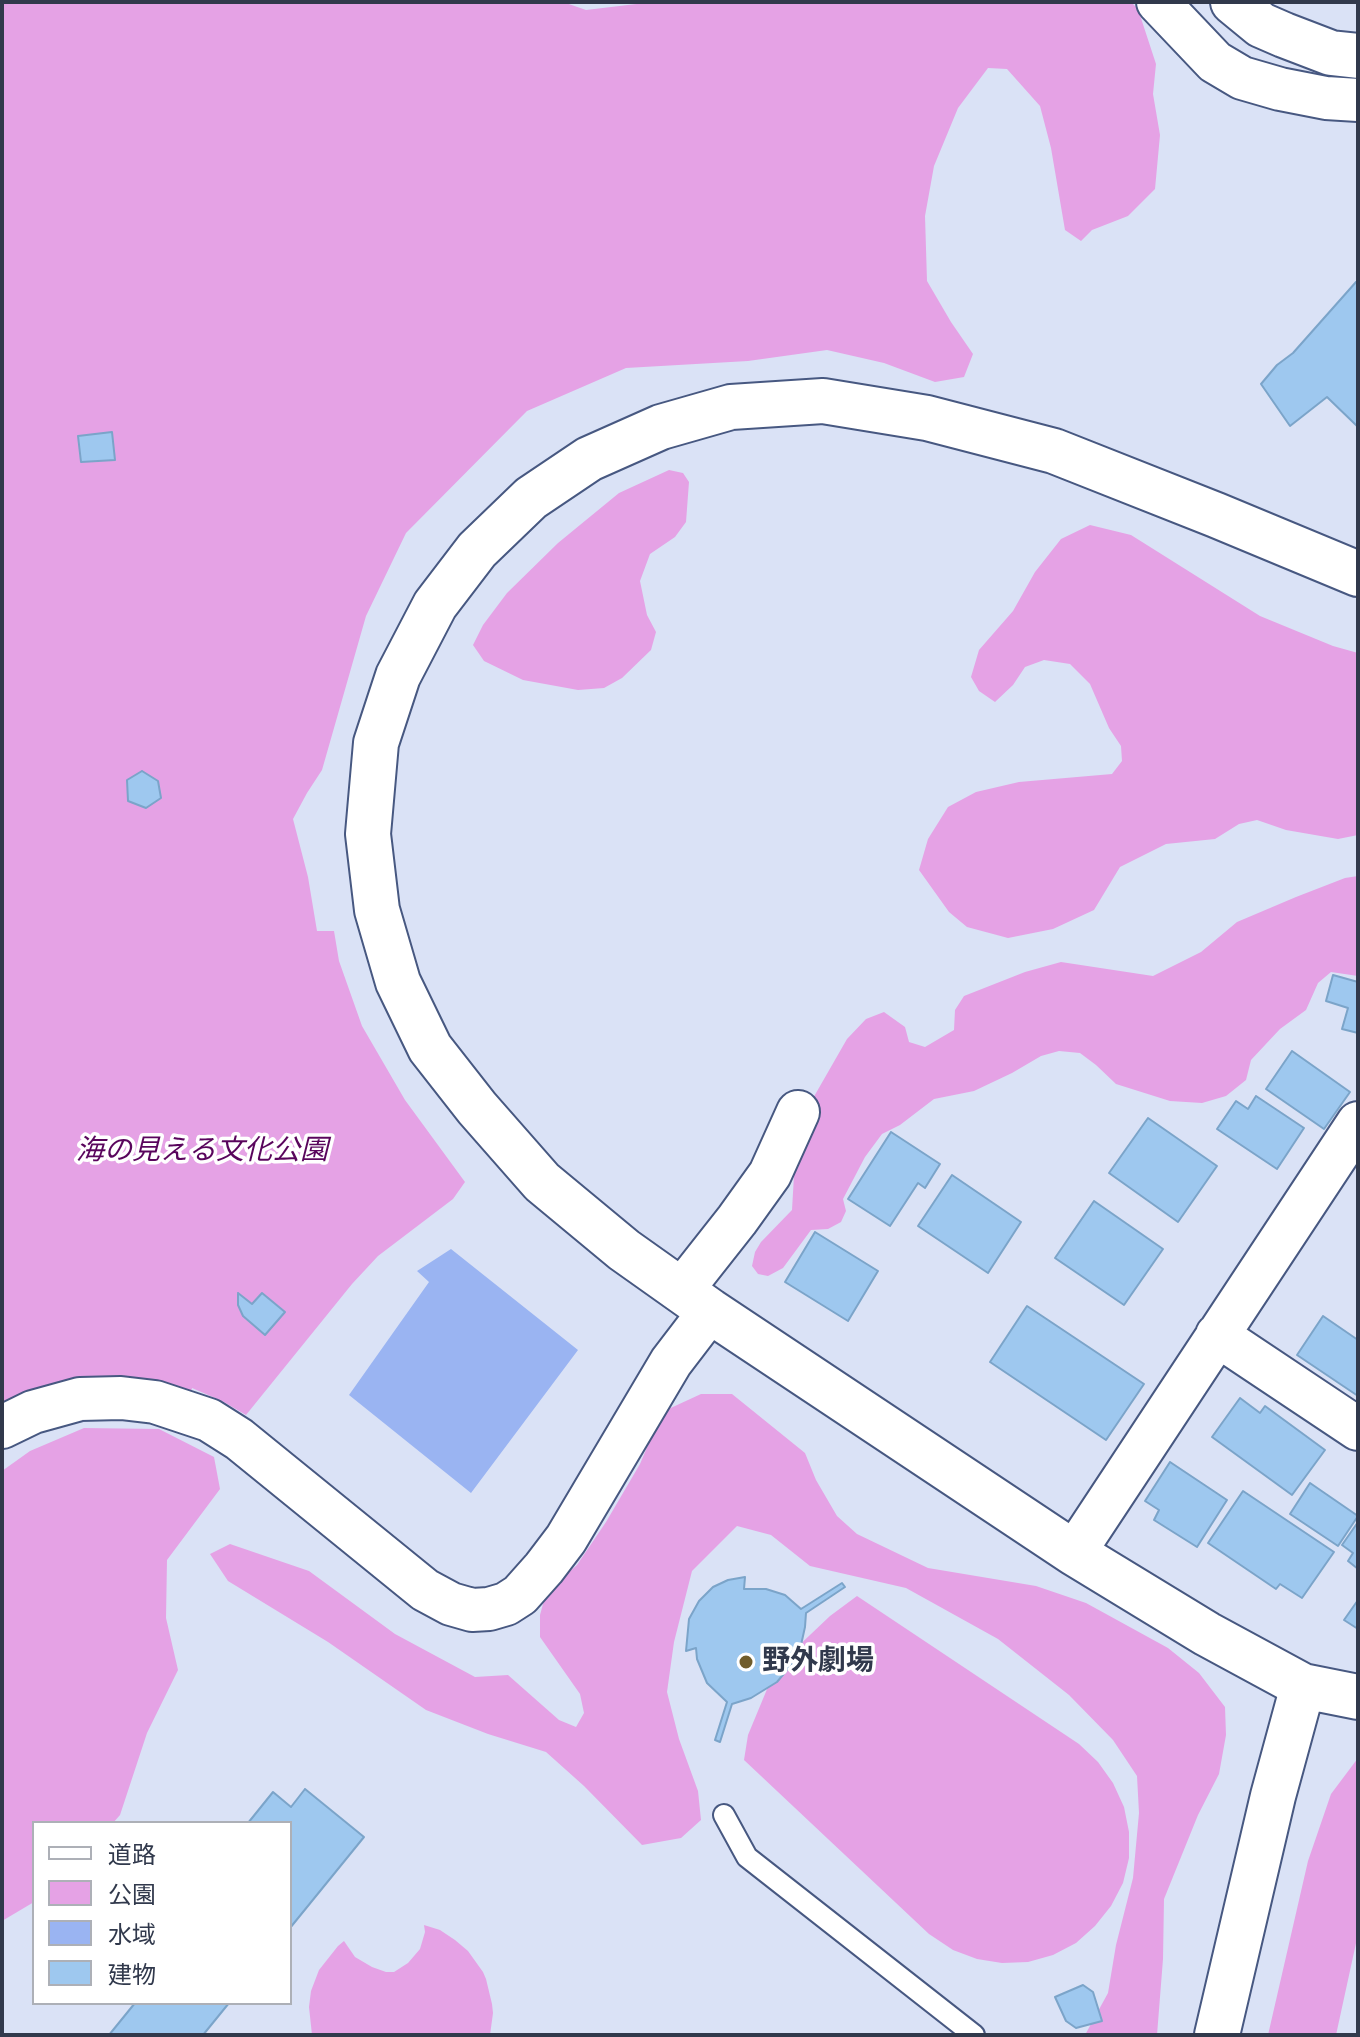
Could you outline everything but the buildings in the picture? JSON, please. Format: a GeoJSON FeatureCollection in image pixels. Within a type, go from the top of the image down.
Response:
{"type":"FeatureCollection","features":[{"type":"Feature","properties":{"kind":"main road"},"geometry":{"type":"LineString","coordinates":[[1233,2],[1261,25],[1284,35],[1331,53],[1358,56]]}},
{"type":"Feature","properties":{"kind":"main road"},"geometry":{"type":"LineString","coordinates":[[1358,574],[1054,451],[927,418],[823,401],[731,407],[661,427],[589,459],[531,498],[477,550],[435,605],[398,676],[376,743],[368,834],[377,910],[398,982],[430,1048],[477,1108],[542,1182],[624,1250],[695,1301],[1074,1553],[1207,1634],[1303,1686],[1358,1697]]}},
{"type":"Feature","properties":{"kind":"main road"},"geometry":{"type":"LineString","coordinates":[[1217,2035],[1273,1796],[1303,1686]]}},
{"type":"Feature","properties":{"kind":"street"},"geometry":{"type":"LineString","coordinates":[[1158,2],[1215,62],[1242,78],[1326,98],[1358,100]]}},
{"type":"Feature","properties":{"kind":"street"},"geometry":{"type":"LineString","coordinates":[[2,1427],[33,1412],[80,1399],[121,1398],[155,1402],[209,1420],[239,1439],[425,1590],[451,1604],[472,1610],[506,1604],[520,1595],[559,1549],[671,1362],[695,1301],[737,1220],[770,1174],[798,1112]]}},
{"type":"Feature","properties":{"kind":"street"},"geometry":{"type":"LineString","coordinates":[[1074,1553],[1217,1335],[1346,1170],[1358,1123]]}},
{"type":"Feature","properties":{"kind":"street"},"geometry":{"type":"LineString","coordinates":[[1217,1335],[1358,1429]]}},
{"type":"Feature","properties":{"kind":"lane"},"geometry":{"type":"LineString","coordinates":[[724,1815],[747,1857],[974,2035]]}},
{"type":"Feature","properties":{"kind":"green space","name":"海の見える文化公園"},"geometry":{"type":"Polygon","coordinates":[[[2,2],[563,2],[586,10],[653,2],[1131,2],[1138,9],[1156,64],[1153,94],[1160,135],[1155,189],[1128,216],[1092,230],[1081,241],[1065,230],[1051,148],[1040,106],[1007,69],[988,68],[958,108],[934,166],[925,216],[927,281],[973,354],[964,377],[935,382],[884,363],[827,350],[748,361],[626,368],[527,411],[406,533],[366,616],[322,770],[293,819],[308,877],[317,931],[334,931],[339,961],[362,1026],[405,1100],[465,1182],[453,1199],[378,1256],[246,1415],[192,1388],[191,1393],[2,1406],[2,2]]]}},
{"type":"Feature","properties":{"kind":"green space"},"geometry":{"type":"Polygon","coordinates":[[[669,470],[683,473],[689,482],[686,522],[675,537],[650,554],[640,581],[647,615],[656,632],[651,650],[622,678],[604,688],[578,690],[523,680],[484,661],[473,645],[483,625],[507,593],[558,543],[619,493],[669,470]]]}},
{"type":"Feature","properties":{"kind":"green space"},"geometry":{"type":"Polygon","coordinates":[[[1090,525],[1131,535],[1260,616],[1358,653],[1358,835],[1338,839],[1286,830],[1257,820],[1239,824],[1215,839],[1166,844],[1120,867],[1094,910],[1053,929],[1008,938],[967,927],[949,912],[919,870],[928,839],[948,807],[976,792],[1019,782],[1112,774],[1122,761],[1121,746],[1109,728],[1090,684],[1070,664],[1044,660],[1025,667],[1013,685],[995,702],[979,691],[971,677],[979,650],[1013,611],[1035,572],[1061,539],[1090,525]]]}},
{"type":"Feature","properties":{"kind":"green space"},"geometry":{"type":"Polygon","coordinates":[[[1358,876],[1358,976],[1331,972],[1318,983],[1306,1010],[1280,1029],[1251,1060],[1246,1080],[1226,1096],[1202,1103],[1170,1101],[1116,1084],[1080,1053],[1059,1051],[1041,1056],[974,1091],[934,1099],[900,1125],[882,1134],[865,1157],[843,1199],[846,1211],[841,1222],[828,1229],[811,1230],[783,1268],[768,1276],[758,1274],[752,1266],[761,1242],[792,1210],[796,1141],[808,1107],[847,1039],[866,1019],[884,1012],[905,1027],[909,1042],[925,1047],[954,1030],[955,1010],[964,996],[1025,972],[1061,962],[1153,976],[1201,952],[1237,922],[1345,878],[1358,876]]]}},
{"type":"Feature","properties":{"kind":"green space"},"geometry":{"type":"Polygon","coordinates":[[[701,1394],[732,1394],[805,1453],[816,1480],[837,1516],[857,1534],[928,1568],[1036,1586],[1086,1603],[1168,1648],[1199,1673],[1225,1707],[1226,1735],[1219,1774],[1198,1815],[1164,1899],[1157,2035],[1085,2035],[1108,1993],[1133,1878],[1139,1813],[1137,1776],[1113,1740],[1069,1695],[998,1639],[906,1588],[810,1566],[771,1535],[737,1526],[692,1571],[674,1642],[667,1692],[679,1739],[698,1791],[701,1820],[681,1838],[642,1845],[546,1752],[426,1710],[328,1642],[228,1581],[210,1554],[230,1544],[309,1571],[395,1634],[475,1677],[508,1675],[559,1720],[576,1727],[584,1713],[580,1694],[540,1637],[540,1615],[546,1593],[577,1565],[606,1522],[640,1464],[662,1412],[701,1394]]]}},
{"type":"Feature","properties":{"kind":"green space"},"geometry":{"type":"Polygon","coordinates":[[[84,1428],[159,1429],[214,1457],[220,1489],[167,1560],[166,1618],[178,1670],[147,1733],[120,1815],[115,1821],[32,1821],[32,1903],[2,1921],[2,1471],[30,1451],[84,1428]]]}},
{"type":"Feature","properties":{"kind":"green space"},"geometry":{"type":"Polygon","coordinates":[[[857,1596],[1079,1744],[1098,1762],[1113,1783],[1124,1807],[1129,1832],[1129,1858],[1123,1883],[1111,1906],[1076,1943],[1053,1955],[1028,1962],[1002,1963],[977,1959],[953,1950],[929,1934],[744,1760],[748,1735],[770,1682],[791,1653],[830,1616],[857,1596]]]}},
{"type":"Feature","properties":{"kind":"green space"},"geometry":{"type":"Polygon","coordinates":[[[1358,1758],[1358,1934],[1336,2035],[1268,2035],[1308,1861],[1331,1794],[1358,1758]]]}},
{"type":"Feature","properties":{"kind":"green space"},"geometry":{"type":"Polygon","coordinates":[[[424,1925],[440,1930],[455,1940],[468,1951],[483,1972],[493,2013],[490,2035],[312,2035],[311,1991],[319,1970],[338,1946],[344,1941],[355,1957],[372,1967],[394,1972],[408,1963],[420,1949],[424,1925]]]}},
{"type":"Feature","properties":{"kind":"water"},"geometry":{"type":"Polygon","coordinates":[[[451,1249],[578,1350],[471,1493],[349,1395],[429,1282],[417,1271],[451,1249]]]}},
{"type":"Feature","properties":{"kind":"place","name":"野外劇場"},"geometry":{"type":"Point","coordinates":[746,1662]}}]}
